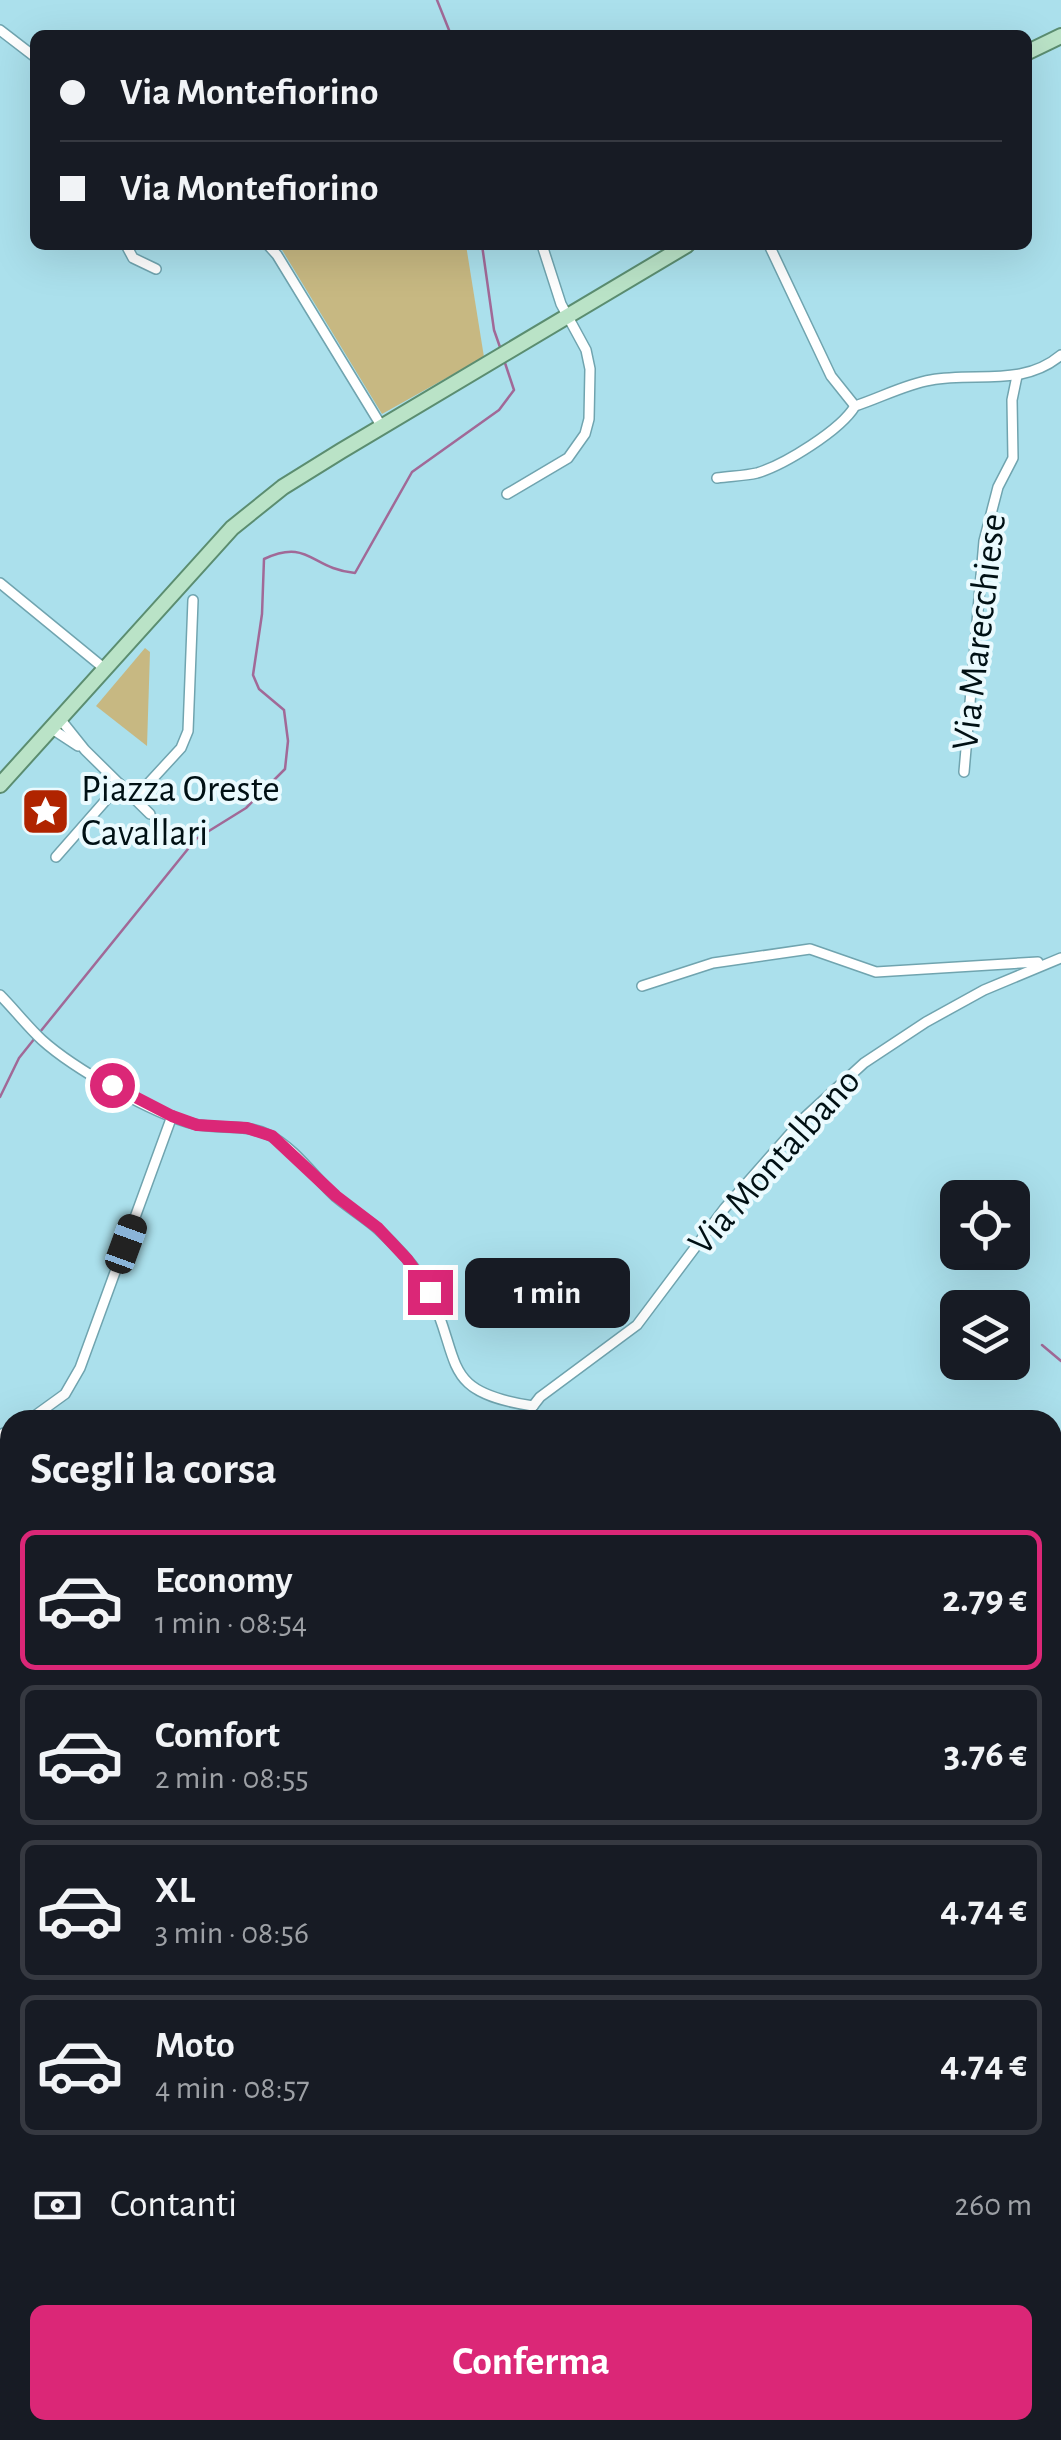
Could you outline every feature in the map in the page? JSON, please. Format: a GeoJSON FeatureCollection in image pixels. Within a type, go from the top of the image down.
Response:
{"type":"FeatureCollection","features":[{"type":"Feature","properties":{"kind":"main road"},"geometry":{"type":"LineString","coordinates":[[1032,51],[1059,41]]}},
{"type":"Feature","properties":{"kind":"main road"},"geometry":{"type":"LineString","coordinates":[[0,785],[232,528],[283,487],[679,250]]}},
{"type":"Feature","properties":{"kind":"street"},"geometry":{"type":"LineString","coordinates":[[0,30],[30,53]]}},
{"type":"Feature","properties":{"kind":"street"},"geometry":{"type":"LineString","coordinates":[[129,250],[133,258],[156,269]]}},
{"type":"Feature","properties":{"kind":"street"},"geometry":{"type":"LineString","coordinates":[[272,250],[382,427]]}},
{"type":"Feature","properties":{"kind":"street"},"geometry":{"type":"LineString","coordinates":[[508,494],[568,458],[585,434],[590,419],[586,350],[560,304],[544,250]]}},
{"type":"Feature","properties":{"kind":"street"},"geometry":{"type":"LineString","coordinates":[[771,250],[831,376],[856,406]]}},
{"type":"Feature","properties":{"kind":"street"},"geometry":{"type":"LineString","coordinates":[[717,478],[758,472],[775,464],[822,437],[856,406],[931,380],[1017,376],[1044,369],[1061,354]]}},
{"type":"Feature","properties":{"kind":"street","name":"Via Marecchiese"},"geometry":{"type":"LineString","coordinates":[[964,772],[984,541],[998,487],[1012,458],[1012,400],[1017,376]]}},
{"type":"Feature","properties":{"kind":"street"},"geometry":{"type":"LineString","coordinates":[[0,583],[105,669]]}},
{"type":"Feature","properties":{"kind":"street"},"geometry":{"type":"LineString","coordinates":[[134,799],[180,748],[188,731],[193,600]]}},
{"type":"Feature","properties":{"kind":"street"},"geometry":{"type":"LineString","coordinates":[[56,724],[150,814]]}},
{"type":"Feature","properties":{"kind":"street"},"geometry":{"type":"LineString","coordinates":[[56,857],[120,784]]}},
{"type":"Feature","properties":{"kind":"street","name":"Via Montalbano"},"geometry":{"type":"LineString","coordinates":[[642,986],[713,963],[810,949],[876,972],[1056,959]]}},
{"type":"Feature","properties":{"kind":"street","name":"Via Montalbano"},"geometry":{"type":"LineString","coordinates":[[533,1406],[637,1325],[724,1208],[834,1089],[864,1063],[984,990],[1056,959]]}},
{"type":"Feature","properties":{"kind":"street"},"geometry":{"type":"LineString","coordinates":[[0,995],[41,1039],[90,1072],[172,1116],[197,1125],[247,1128],[272,1136],[336,1196],[378,1228],[407,1259],[430,1292],[450,1356],[464,1379],[480,1394],[533,1406],[534,1410]]}},
{"type":"Feature","properties":{"kind":"street"},"geometry":{"type":"LineString","coordinates":[[43,1410],[65,1394],[80,1368],[172,1116]]}},
{"type":"Feature","properties":{"kind":"shaded area"},"geometry":{"type":"Polygon","coordinates":[[[282,250],[467,250],[484,357],[382,414],[282,250]]]}},
{"type":"Feature","properties":{"kind":"shaded area"},"geometry":{"type":"Polygon","coordinates":[[[145,648],[150,652],[147,746],[96,706],[145,648]]]}},
{"type":"Feature","properties":{"kind":"waterway"},"geometry":{"type":"LineString","coordinates":[[437,0],[449,30]]}},
{"type":"Feature","properties":{"kind":"waterway"},"geometry":{"type":"LineString","coordinates":[[483,250],[494,330],[501,350]]}},
{"type":"Feature","properties":{"kind":"waterway"},"geometry":{"type":"LineString","coordinates":[[40,1032],[196,839],[246,808],[285,769],[288,741],[284,710],[259,689],[253,675],[262,614],[264,559],[279,553],[301,553],[355,573],[412,472],[499,410],[514,390],[505,363]]}},
{"type":"Feature","properties":{"kind":"waterway"},"geometry":{"type":"LineString","coordinates":[[0,1097],[19,1058],[35,1038]]}},
{"type":"Feature","properties":{"kind":"waterway"},"geometry":{"type":"LineString","coordinates":[[1042,1345],[1061,1361]]}},
{"type":"Feature","properties":{"kind":"place","name":"Piazza Oreste Cavallari"},"geometry":{"type":"Point","coordinates":[46,812]}},
{"type":"Feature","properties":{"kind":"route"},"geometry":{"type":"LineString","coordinates":[[112,1085],[197,1125],[247,1128],[272,1136],[336,1196],[378,1228],[430,1292]]}}]}
